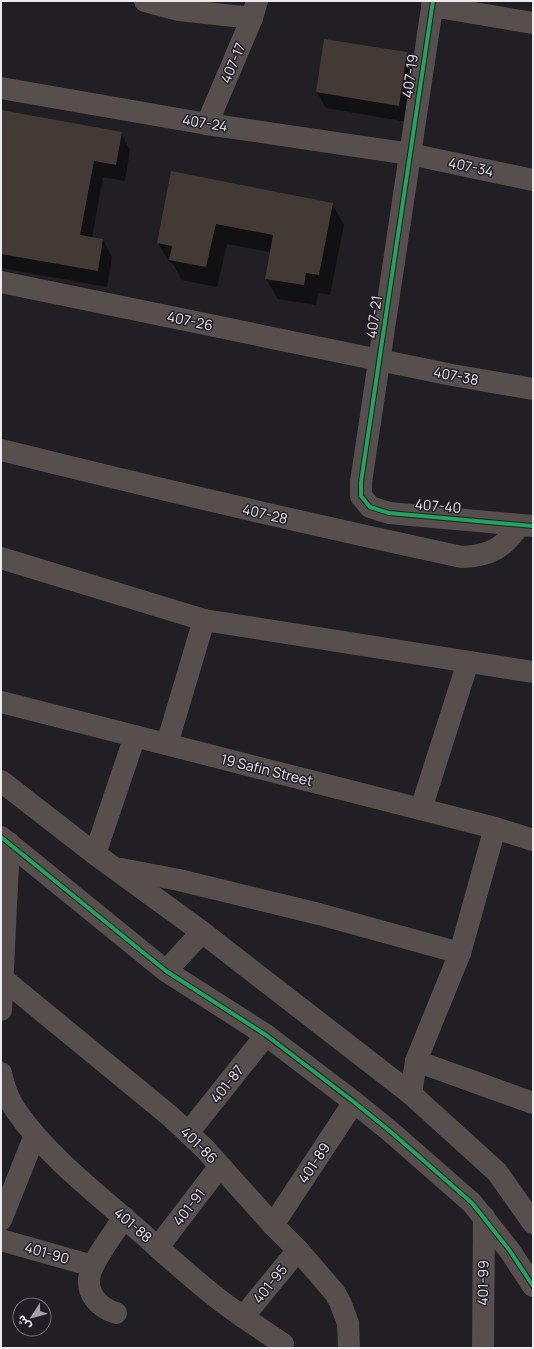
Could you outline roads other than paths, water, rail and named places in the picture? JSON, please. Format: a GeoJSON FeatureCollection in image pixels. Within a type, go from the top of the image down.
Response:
{"type":"FeatureCollection","features":[{"type":"Feature","properties":{"kind":"street"},"geometry":{"type":"LineString","coordinates":[[145,1],[179,10],[254,9]]}},
{"type":"Feature","properties":{"kind":"street"},"geometry":{"type":"LineString","coordinates":[[432,3],[533,23]]}},
{"type":"Feature","properties":{"kind":"street","name":"407-19"},"geometry":{"type":"LineString","coordinates":[[410,154],[432,3]]}},
{"type":"Feature","properties":{"kind":"street","name":"407-17"},"geometry":{"type":"LineString","coordinates":[[207,124],[254,9]]}},
{"type":"Feature","properties":{"kind":"street","name":"407-24"},"geometry":{"type":"LineString","coordinates":[[1,88],[207,124],[410,154]]}},
{"type":"Feature","properties":{"kind":"street","name":"407-34"},"geometry":{"type":"LineString","coordinates":[[410,154],[533,180]]}},
{"type":"Feature","properties":{"kind":"street","name":"407-21"},"geometry":{"type":"LineString","coordinates":[[361,482],[410,154]]}},
{"type":"Feature","properties":{"kind":"street","name":"407-26"},"geometry":{"type":"LineString","coordinates":[[1,282],[379,360]]}},
{"type":"Feature","properties":{"kind":"street","name":"407-38"},"geometry":{"type":"LineString","coordinates":[[379,360],[452,375],[533,389]]}},
{"type":"Feature","properties":{"kind":"street","name":"407-28"},"geometry":{"type":"LineString","coordinates":[[1,450],[316,526],[462,557],[480,555],[496,549],[506,543],[513,534],[526,525]]}},
{"type":"Feature","properties":{"kind":"street","name":"407-40"},"geometry":{"type":"LineString","coordinates":[[361,482],[361,496],[370,508],[389,513],[526,525]]}},
{"type":"Feature","properties":{"kind":"street"},"geometry":{"type":"LineString","coordinates":[[1,558],[204,620],[533,672]]}},
{"type":"Feature","properties":{"kind":"street"},"geometry":{"type":"LineString","coordinates":[[167,744],[204,620]]}},
{"type":"Feature","properties":{"kind":"street"},"geometry":{"type":"LineString","coordinates":[[421,809],[468,662]]}},
{"type":"Feature","properties":{"kind":"street","name":"19 Safin Street"},"geometry":{"type":"LineString","coordinates":[[1,702],[495,828],[533,840]]}},
{"type":"Feature","properties":{"kind":"street"},"geometry":{"type":"LineString","coordinates":[[95,854],[135,736]]}},
{"type":"Feature","properties":{"kind":"street"},"geometry":{"type":"LineString","coordinates":[[1,781],[95,854],[202,932],[411,1094],[497,1172],[533,1223]]}},
{"type":"Feature","properties":{"kind":"street"},"geometry":{"type":"LineString","coordinates":[[411,1094],[416,1061],[460,953],[495,828]]}},
{"type":"Feature","properties":{"kind":"street"},"geometry":{"type":"LineString","coordinates":[[5,840],[166,971],[266,1035],[391,1132],[472,1203],[510,1251],[533,1286]]}},
{"type":"Feature","properties":{"kind":"street"},"geometry":{"type":"LineString","coordinates":[[1,1010],[5,840]]}},
{"type":"Feature","properties":{"kind":"street"},"geometry":{"type":"LineString","coordinates":[[114,867],[179,880],[319,914],[460,953]]}},
{"type":"Feature","properties":{"kind":"street"},"geometry":{"type":"LineString","coordinates":[[166,971],[202,932]]}},
{"type":"Feature","properties":{"kind":"street","name":"401-86"},"geometry":{"type":"LineString","coordinates":[[2,978],[188,1133],[220,1166],[273,1225],[298,1250],[334,1293],[340,1302],[348,1323],[349,1348]]}},
{"type":"Feature","properties":{"kind":"street","name":"401-87"},"geometry":{"type":"LineString","coordinates":[[188,1133],[266,1035]]}},
{"type":"Feature","properties":{"kind":"street"},"geometry":{"type":"LineString","coordinates":[[416,1061],[533,1103]]}},
{"type":"Feature","properties":{"kind":"street","name":"401-88"},"geometry":{"type":"LineString","coordinates":[[2,1082],[17,1112],[35,1135],[78,1178],[199,1284],[243,1317],[283,1344]]}},
{"type":"Feature","properties":{"kind":"street","name":"401-89"},"geometry":{"type":"LineString","coordinates":[[273,1225],[354,1102]]}},
{"type":"Feature","properties":{"kind":"street"},"geometry":{"type":"LineString","coordinates":[[1,1220],[35,1135]]}},
{"type":"Feature","properties":{"kind":"street","name":"401-91"},"geometry":{"type":"LineString","coordinates":[[158,1247],[220,1166]]}},
{"type":"Feature","properties":{"kind":"street"},"geometry":{"type":"LineString","coordinates":[[116,1313],[108,1311],[95,1301],[89,1284],[93,1266],[124,1217]]}},
{"type":"Feature","properties":{"kind":"street","name":"401-99"},"geometry":{"type":"LineString","coordinates":[[483,1348],[484,1217]]}},
{"type":"Feature","properties":{"kind":"street","name":"401-90"},"geometry":{"type":"LineString","coordinates":[[1,1240],[93,1266]]}},
{"type":"Feature","properties":{"kind":"street","name":"401-95"},"geometry":{"type":"LineString","coordinates":[[243,1317],[298,1250]]}}]}
